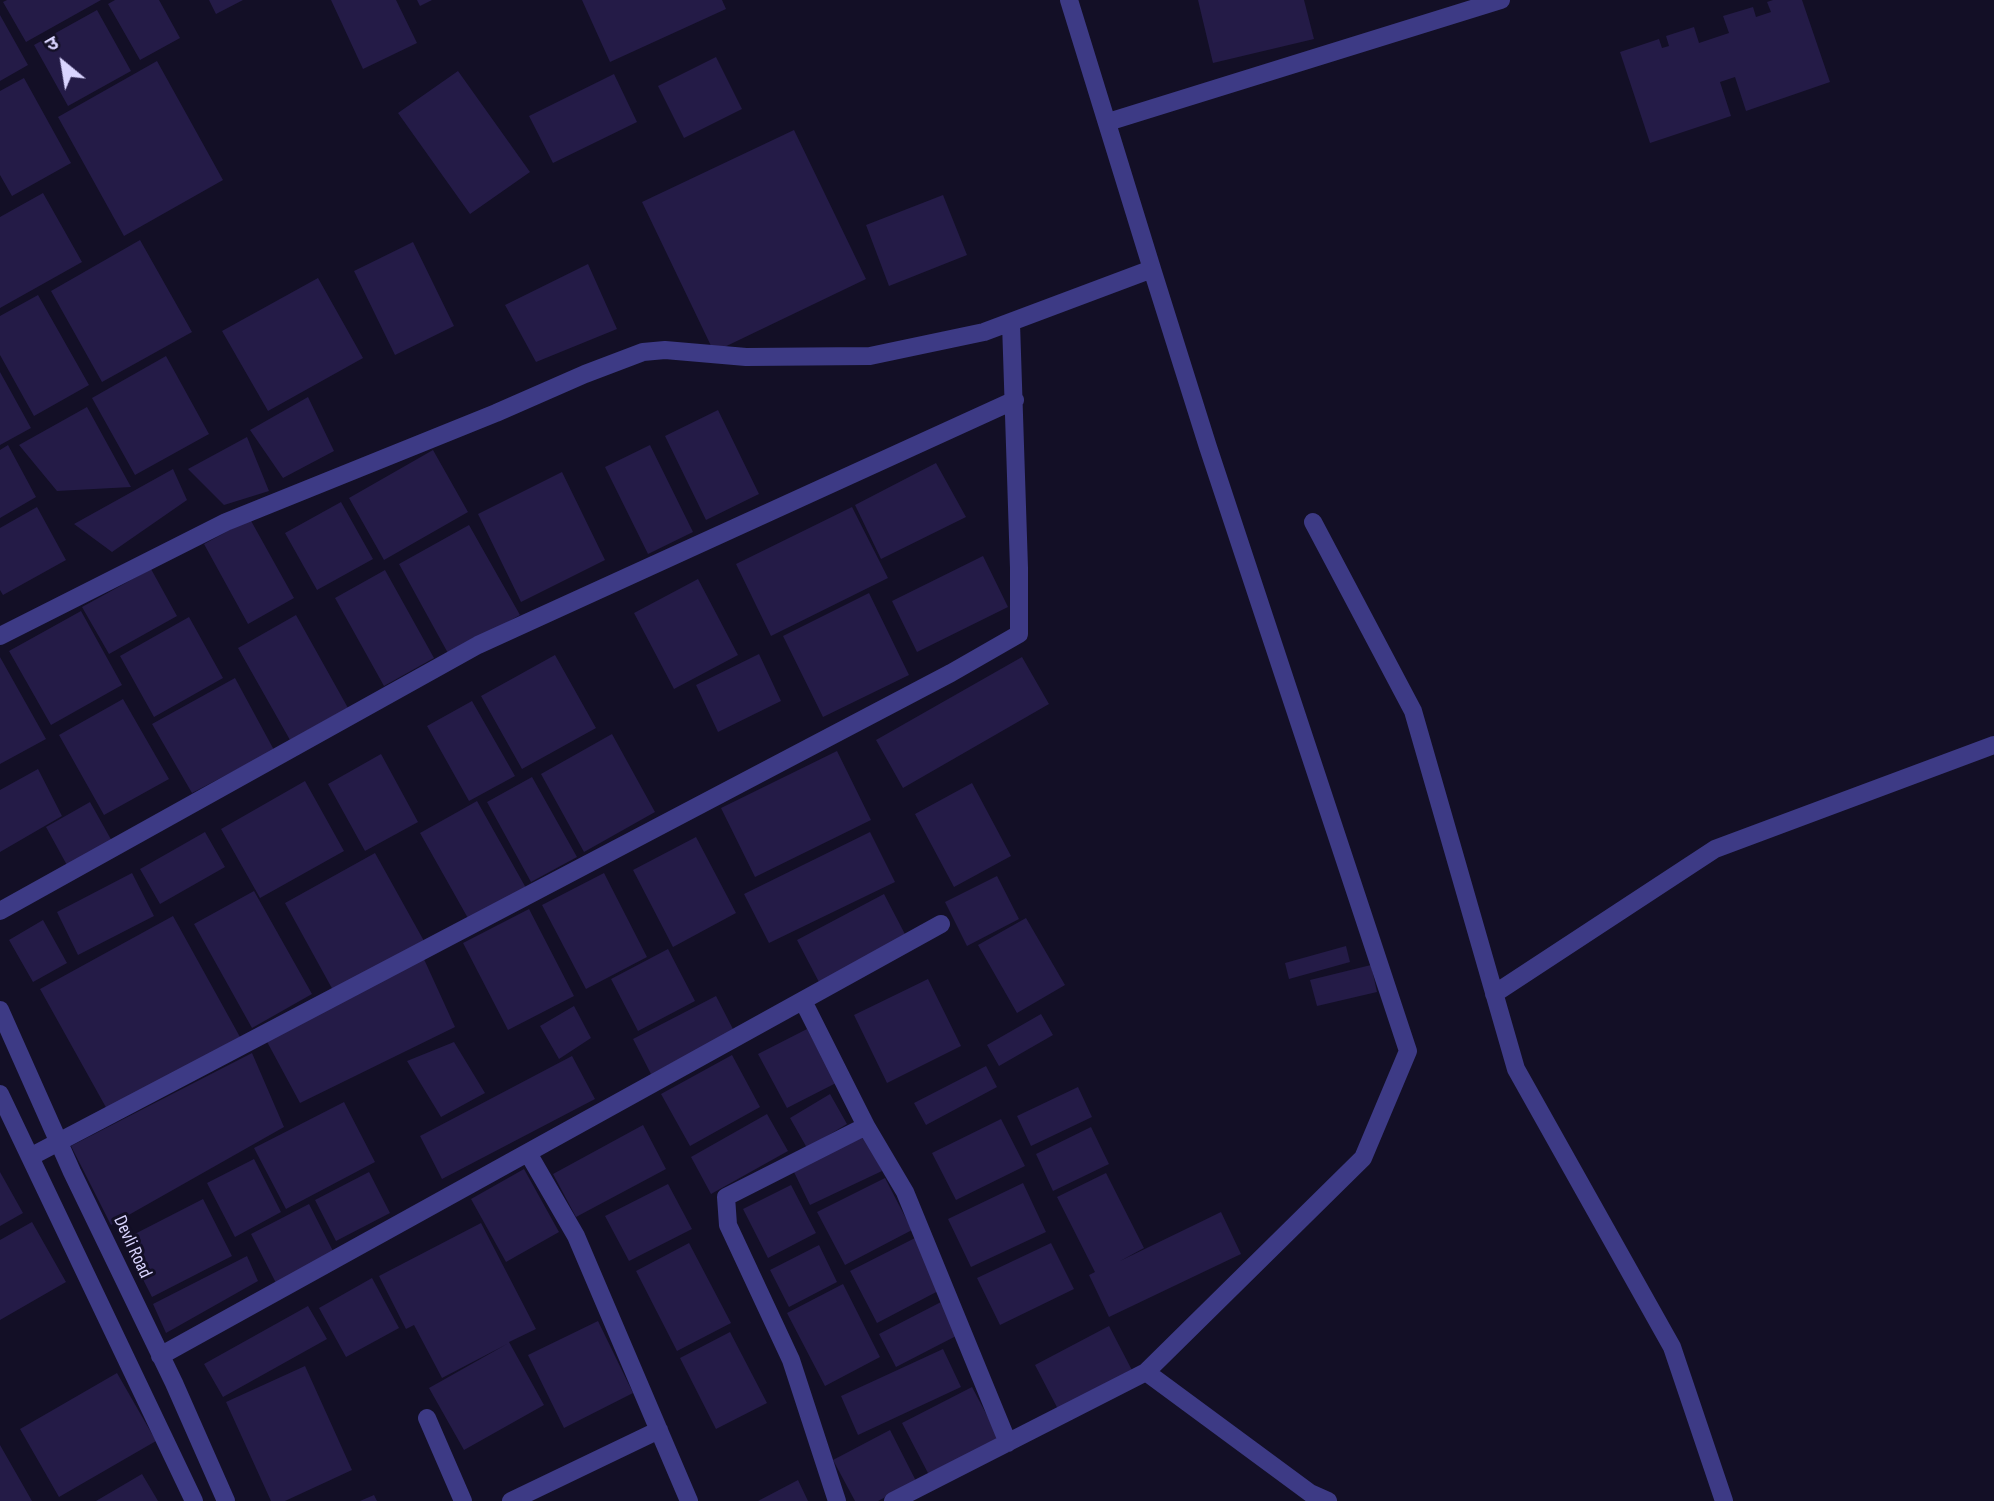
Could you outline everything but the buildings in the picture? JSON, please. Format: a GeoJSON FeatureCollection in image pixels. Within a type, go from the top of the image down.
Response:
{"type":"FeatureCollection","features":[{"type":"Feature","properties":{"kind":"street"},"geometry":{"type":"LineString","coordinates":[[1108,122],[1501,0]]}},
{"type":"Feature","properties":{"kind":"street"},"geometry":{"type":"LineString","coordinates":[[893,1501],[1146,1372],[1363,1158],[1408,1051],[1208,447],[1073,1]]}},
{"type":"Feature","properties":{"kind":"street"},"geometry":{"type":"LineString","coordinates":[[0,636],[226,522],[643,352],[665,350],[746,357],[870,356],[984,332],[1152,269]]}},
{"type":"Feature","properties":{"kind":"street"},"geometry":{"type":"LineString","coordinates":[[30,1157],[951,673],[1019,634],[1011,323]]}},
{"type":"Feature","properties":{"kind":"street"},"geometry":{"type":"LineString","coordinates":[[0,911],[478,645],[1015,400]]}},
{"type":"Feature","properties":{"kind":"street"},"geometry":{"type":"LineString","coordinates":[[1313,522],[1413,711],[1516,1069],[1672,1347],[1724,1501]]}},
{"type":"Feature","properties":{"kind":"street"},"geometry":{"type":"LineString","coordinates":[[1494,994],[1715,849],[1994,745]]}},
{"type":"Feature","properties":{"kind":"street"},"geometry":{"type":"LineString","coordinates":[[160,1356],[941,924]]}},
{"type":"Feature","properties":{"kind":"street"},"geometry":{"type":"LineString","coordinates":[[803,1000],[866,1126],[905,1192],[1007,1443]]}},
{"type":"Feature","properties":{"kind":"street","name":"Devli Road"},"geometry":{"type":"LineString","coordinates":[[0,1010],[226,1501]]}},
{"type":"Feature","properties":{"kind":"street"},"geometry":{"type":"LineString","coordinates":[[0,1094],[194,1501]]}},
{"type":"Feature","properties":{"kind":"street"},"geometry":{"type":"LineString","coordinates":[[837,1501],[791,1360],[728,1225],[726,1198],[866,1126]]}},
{"type":"Feature","properties":{"kind":"street"},"geometry":{"type":"LineString","coordinates":[[528,1153],[576,1236],[689,1501]]}},
{"type":"Feature","properties":{"kind":"street"},"geometry":{"type":"LineString","coordinates":[[1146,1372],[1310,1493],[1328,1501]]}},
{"type":"Feature","properties":{"kind":"street"},"geometry":{"type":"LineString","coordinates":[[427,1418],[463,1501]]}},
{"type":"Feature","properties":{"kind":"street"},"geometry":{"type":"LineString","coordinates":[[511,1501],[659,1430]]}}]}
